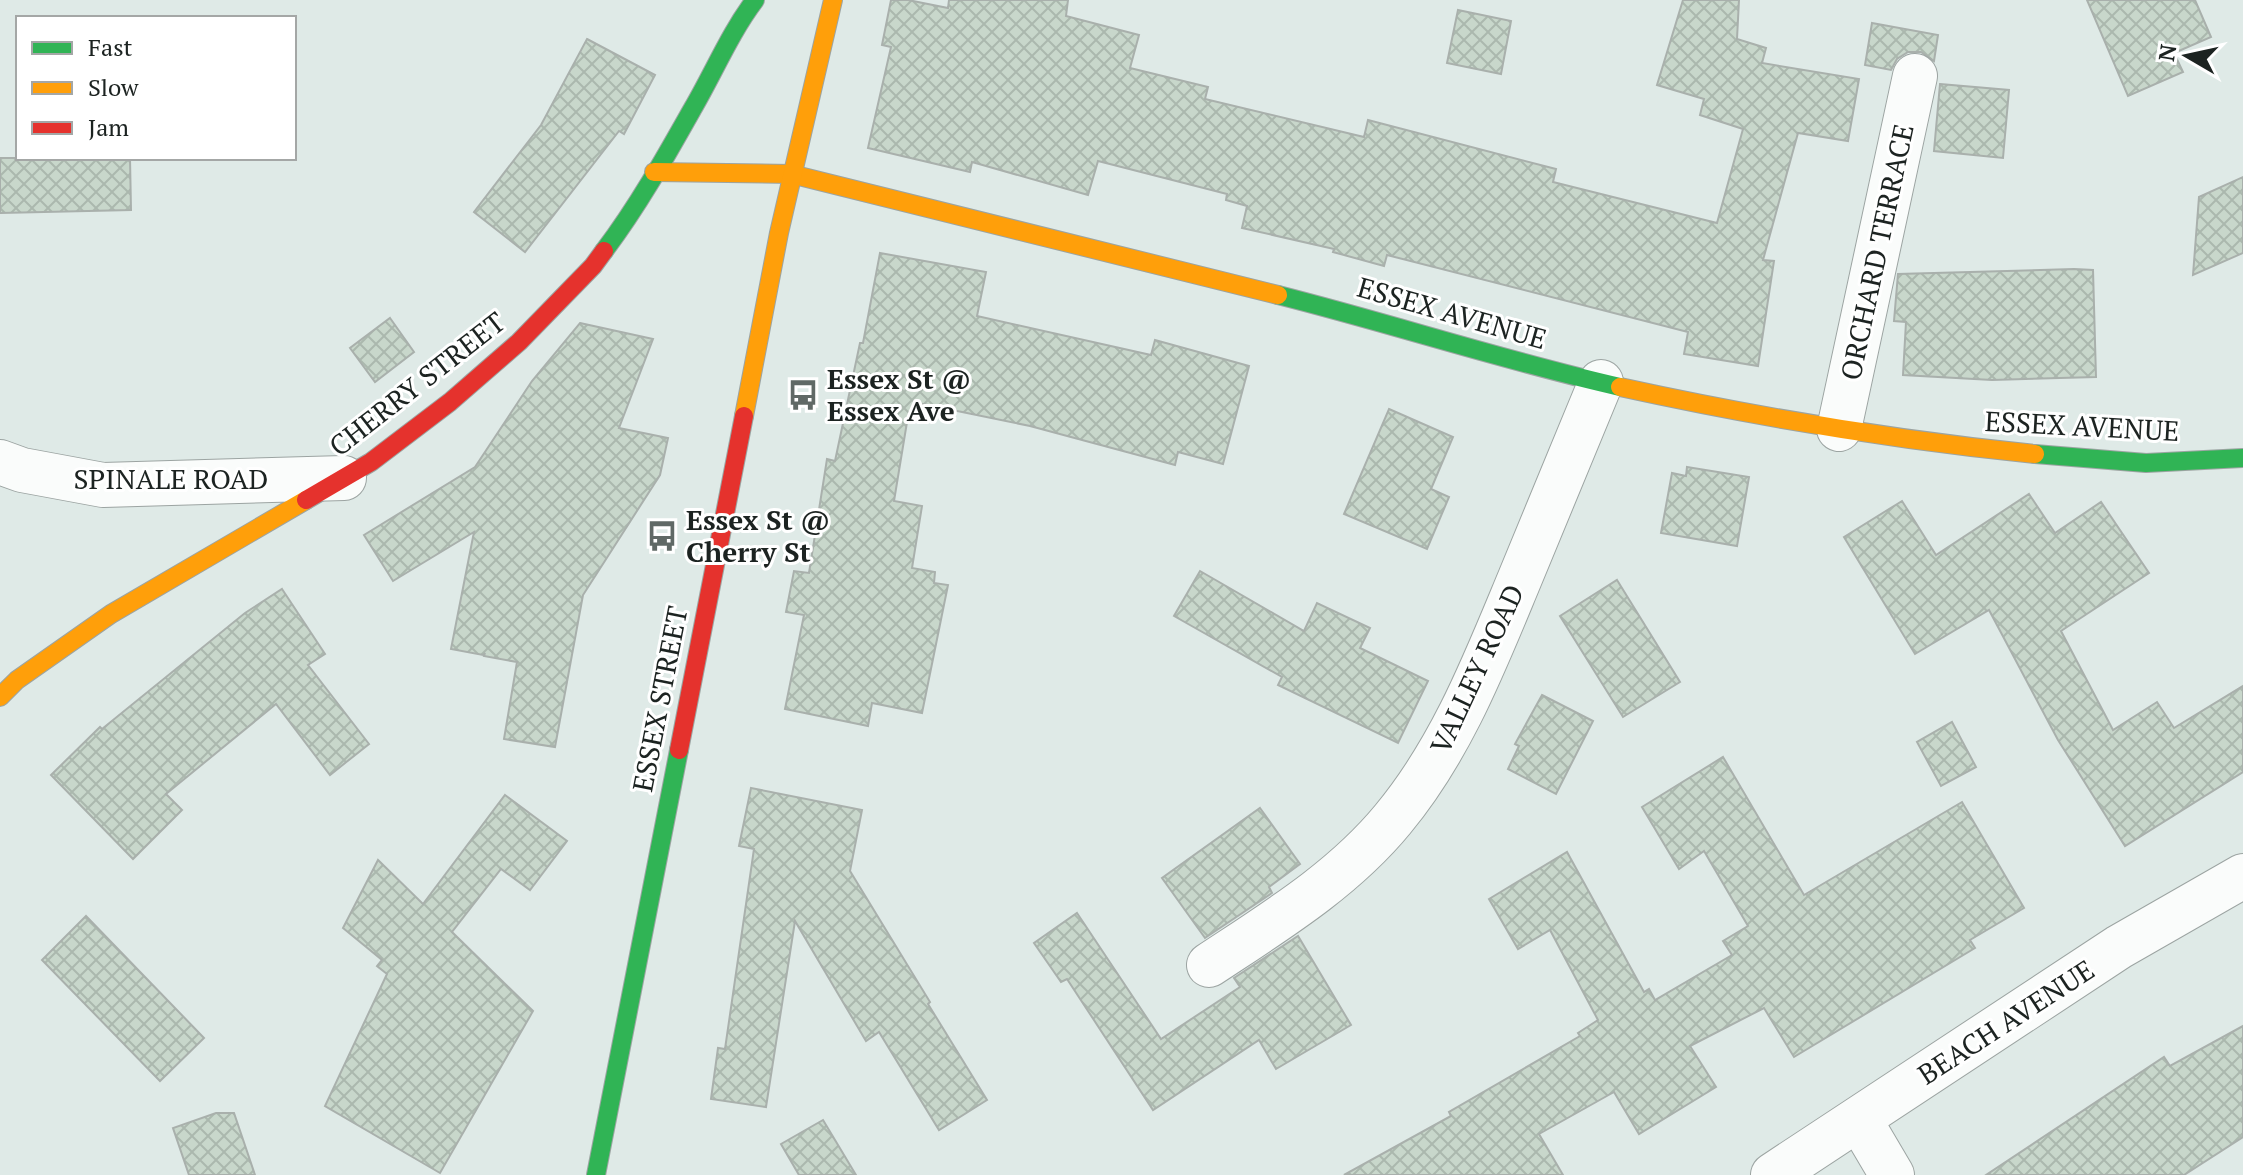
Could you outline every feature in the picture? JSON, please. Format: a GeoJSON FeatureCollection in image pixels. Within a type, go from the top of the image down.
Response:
{"type":"FeatureCollection","features":[{"type":"Feature","properties":{"kind":"street","name":"CHERRY STREET"},"geometry":{"type":"LineString","coordinates":[[0,697],[17,680],[111,614],[371,462],[450,402],[519,342],[593,266],[620,230],[693,109],[741,19],[755,0]]}},
{"type":"Feature","properties":{"kind":"street","name":"ESSEX STREET"},"geometry":{"type":"LineString","coordinates":[[596,1175],[791,174],[833,0]]}},
{"type":"Feature","properties":{"kind":"street","name":"ORCHARD TERRACE"},"geometry":{"type":"LineString","coordinates":[[1839,429],[1915,76]]}},
{"type":"Feature","properties":{"kind":"street","name":"ESSEX AVENUE"},"geometry":{"type":"LineString","coordinates":[[654,172],[791,174],[1341,311],[1567,375],[1721,409],[1947,445],[2146,463],[2243,458]]}},
{"type":"Feature","properties":{"kind":"street","name":"VALLEY ROAD"},"geometry":{"type":"LineString","coordinates":[[1209,965],[1294,909],[1347,865],[1393,819],[1436,760],[1478,681],[1601,382]]}},
{"type":"Feature","properties":{"kind":"street","name":"SPINALE ROAD"},"geometry":{"type":"LineString","coordinates":[[0,462],[22,470],[103,485],[344,478]]}},
{"type":"Feature","properties":{"kind":"street","name":"BEACH AVENUE"},"geometry":{"type":"LineString","coordinates":[[1773,1175],[2119,947],[2243,876]]}},
{"type":"Feature","properties":{"kind":"street"},"geometry":{"type":"LineString","coordinates":[[1859,1119],[1892,1175]]}},
{"type":"Feature","properties":{"kind":"building"},"geometry":{"type":"Polygon","coordinates":[[[891,0],[948,8],[949,0],[1068,0],[1066,16],[1139,35],[1130,68],[1208,87],[1205,99],[1364,137],[1368,120],[1556,169],[1553,182],[1717,223],[1743,129],[1700,115],[1704,99],[1657,85],[1683,0],[1739,0],[1737,39],[1766,48],[1762,63],[1859,79],[1848,141],[1798,133],[1763,260],[1774,261],[1758,366],[1684,354],[1688,332],[1387,255],[1384,266],[1333,252],[1334,249],[1242,228],[1247,206],[1226,200],[1227,194],[1098,161],[1088,195],[972,162],[970,172],[868,148],[891,47],[882,45],[891,0]]]}},
{"type":"Feature","properties":{"kind":"building"},"geometry":{"type":"Polygon","coordinates":[[[2087,0],[2195,0],[2211,37],[2174,53],[2183,72],[2128,96],[2087,0]]]}},
{"type":"Feature","properties":{"kind":"building"},"geometry":{"type":"Polygon","coordinates":[[[1458,10],[1511,21],[1501,74],[1447,63],[1458,10]]]}},
{"type":"Feature","properties":{"kind":"building"},"geometry":{"type":"Polygon","coordinates":[[[1872,23],[1938,35],[1934,61],[1921,52],[1908,52],[1897,59],[1891,70],[1865,65],[1872,23]]]}},
{"type":"Feature","properties":{"kind":"building"},"geometry":{"type":"Polygon","coordinates":[[[587,39],[655,75],[624,134],[619,131],[525,252],[474,212],[541,125],[587,39]]]}},
{"type":"Feature","properties":{"kind":"building"},"geometry":{"type":"Polygon","coordinates":[[[1940,84],[2009,90],[2003,158],[1934,151],[1940,84]]]}},
{"type":"Feature","properties":{"kind":"building"},"geometry":{"type":"Polygon","coordinates":[[[0,158],[130,160],[131,210],[0,213],[0,158]]]}},
{"type":"Feature","properties":{"kind":"building"},"geometry":{"type":"Polygon","coordinates":[[[2243,177],[2243,253],[2193,275],[2199,197],[2243,177]]]}},
{"type":"Feature","properties":{"kind":"building"},"geometry":{"type":"Polygon","coordinates":[[[880,253],[986,272],[977,316],[1151,355],[1155,340],[1249,366],[1223,464],[1178,452],[1175,465],[1030,426],[923,404],[920,419],[908,416],[894,501],[922,506],[912,568],[935,572],[934,583],[948,585],[922,713],[872,703],[868,726],[785,709],[804,615],[786,612],[794,571],[809,573],[827,459],[835,461],[860,343],[863,343],[880,253]]]}},
{"type":"Feature","properties":{"kind":"building"},"geometry":{"type":"Polygon","coordinates":[[[2093,270],[2096,377],[1992,380],[1903,375],[1906,322],[1894,321],[1898,274],[2093,270]]]}},
{"type":"Feature","properties":{"kind":"building"},"geometry":{"type":"Polygon","coordinates":[[[390,318],[414,352],[375,382],[350,348],[390,318]]]}},
{"type":"Feature","properties":{"kind":"building"},"geometry":{"type":"Polygon","coordinates":[[[580,323],[653,339],[619,428],[668,438],[660,475],[583,595],[555,747],[504,739],[517,662],[484,656],[485,653],[451,649],[474,532],[393,581],[364,535],[475,467],[532,381],[580,323]]]}},
{"type":"Feature","properties":{"kind":"building"},"geometry":{"type":"Polygon","coordinates":[[[1389,409],[1453,437],[1431,489],[1449,497],[1427,549],[1344,514],[1389,409]]]}},
{"type":"Feature","properties":{"kind":"building"},"geometry":{"type":"Polygon","coordinates":[[[1687,467],[1749,477],[1737,546],[1661,533],[1672,473],[1686,476],[1687,467]]]}},
{"type":"Feature","properties":{"kind":"building"},"geometry":{"type":"Polygon","coordinates":[[[2029,494],[2055,533],[2101,502],[2149,573],[2061,631],[2113,730],[2157,702],[2174,728],[2243,686],[2243,772],[2125,846],[2058,740],[1989,610],[1915,654],[1844,537],[1902,501],[1936,555],[2029,494]]]}},
{"type":"Feature","properties":{"kind":"building"},"geometry":{"type":"Polygon","coordinates":[[[1200,571],[1304,631],[1317,603],[1370,628],[1360,648],[1428,681],[1398,743],[1278,685],[1282,677],[1174,616],[1200,571]]]}},
{"type":"Feature","properties":{"kind":"building"},"geometry":{"type":"Polygon","coordinates":[[[1617,580],[1680,682],[1623,717],[1560,616],[1617,580]]]}},
{"type":"Feature","properties":{"kind":"building"},"geometry":{"type":"Polygon","coordinates":[[[282,589],[325,654],[308,665],[369,744],[330,775],[276,704],[166,794],[182,810],[133,859],[51,775],[100,727],[102,729],[245,613],[282,589]]]}},
{"type":"Feature","properties":{"kind":"building"},"geometry":{"type":"Polygon","coordinates":[[[1542,695],[1593,721],[1556,794],[1508,769],[1519,746],[1515,744],[1542,695]]]}},
{"type":"Feature","properties":{"kind":"building"},"geometry":{"type":"Polygon","coordinates":[[[1952,722],[1976,767],[1941,786],[1917,742],[1952,722]]]}},
{"type":"Feature","properties":{"kind":"building"},"geometry":{"type":"Polygon","coordinates":[[[1723,757],[1804,895],[1962,802],[2024,908],[1970,940],[1975,948],[1794,1057],[1764,1008],[1690,1046],[1716,1087],[1639,1134],[1614,1092],[1539,1134],[1563,1175],[1344,1175],[1451,1116],[1449,1112],[1580,1036],[1578,1033],[1598,1020],[1550,930],[1518,949],[1489,899],[1567,852],[1644,992],[1649,989],[1655,1000],[1732,955],[1723,941],[1748,926],[1704,851],[1679,869],[1642,807],[1723,757]]]}},
{"type":"Feature","properties":{"kind":"building"},"geometry":{"type":"Polygon","coordinates":[[[751,788],[862,810],[850,871],[987,1100],[939,1130],[879,1032],[866,1041],[795,921],[766,1107],[711,1099],[718,1048],[725,1049],[754,849],[739,846],[751,788]]]}},
{"type":"Feature","properties":{"kind":"building"},"geometry":{"type":"Polygon","coordinates":[[[505,795],[567,841],[530,890],[501,869],[452,932],[533,1011],[440,1173],[325,1106],[387,974],[377,966],[382,960],[343,928],[378,860],[423,904],[505,795]]]}},
{"type":"Feature","properties":{"kind":"building"},"geometry":{"type":"Polygon","coordinates":[[[1260,808],[1300,864],[1269,887],[1272,893],[1205,938],[1162,878],[1260,808]]]}},
{"type":"Feature","properties":{"kind":"building"},"geometry":{"type":"Polygon","coordinates":[[[1077,913],[1161,1039],[1240,987],[1234,978],[1298,936],[1351,1025],[1276,1069],[1259,1040],[1153,1110],[1067,979],[1061,982],[1034,943],[1077,913]]]}},
{"type":"Feature","properties":{"kind":"building"},"geometry":{"type":"Polygon","coordinates":[[[86,916],[204,1038],[160,1081],[42,960],[86,916]]]}},
{"type":"Feature","properties":{"kind":"building"},"geometry":{"type":"Polygon","coordinates":[[[2243,1026],[2243,1137],[2184,1175],[1986,1175],[2164,1057],[2170,1066],[2243,1026]]]}},
{"type":"Feature","properties":{"kind":"building"},"geometry":{"type":"Polygon","coordinates":[[[216,1113],[234,1113],[255,1175],[189,1175],[173,1128],[216,1113]]]}},
{"type":"Feature","properties":{"kind":"building"},"geometry":{"type":"Polygon","coordinates":[[[823,1120],[856,1175],[799,1175],[781,1144],[823,1120]]]}},
{"type":"Feature","properties":{"kind":"traffic: fast"},"geometry":{"type":"LineString","coordinates":[[604,251],[651,181],[755,0]]}},
{"type":"Feature","properties":{"kind":"traffic: fast"},"geometry":{"type":"LineString","coordinates":[[1278,295],[1620,387]]}},
{"type":"Feature","properties":{"kind":"traffic: fast"},"geometry":{"type":"LineString","coordinates":[[2035,454],[2146,463],[2243,458]]}},
{"type":"Feature","properties":{"kind":"traffic: fast"},"geometry":{"type":"LineString","coordinates":[[596,1175],[679,750]]}},
{"type":"Feature","properties":{"kind":"traffic: slow"},"geometry":{"type":"LineString","coordinates":[[744,416],[779,233],[833,0]]}},
{"type":"Feature","properties":{"kind":"traffic: slow"},"geometry":{"type":"LineString","coordinates":[[654,172],[791,174],[1278,295]]}},
{"type":"Feature","properties":{"kind":"traffic: slow"},"geometry":{"type":"LineString","coordinates":[[1620,387],[1826,426],[2035,454]]}},
{"type":"Feature","properties":{"kind":"traffic: slow"},"geometry":{"type":"LineString","coordinates":[[0,697],[17,680],[111,614],[306,500]]}},
{"type":"Feature","properties":{"kind":"traffic: jam"},"geometry":{"type":"LineString","coordinates":[[306,500],[371,462],[450,402],[519,342],[604,251]]}},
{"type":"Feature","properties":{"kind":"traffic: jam"},"geometry":{"type":"LineString","coordinates":[[679,750],[744,416]]}},
{"type":"Feature","properties":{"kind":"place","name":"Essex St @ Essex Ave"},"geometry":{"type":"Point","coordinates":[803,395]}},
{"type":"Feature","properties":{"kind":"place","name":"Essex St @ Cherry St"},"geometry":{"type":"Point","coordinates":[662,536]}}]}
